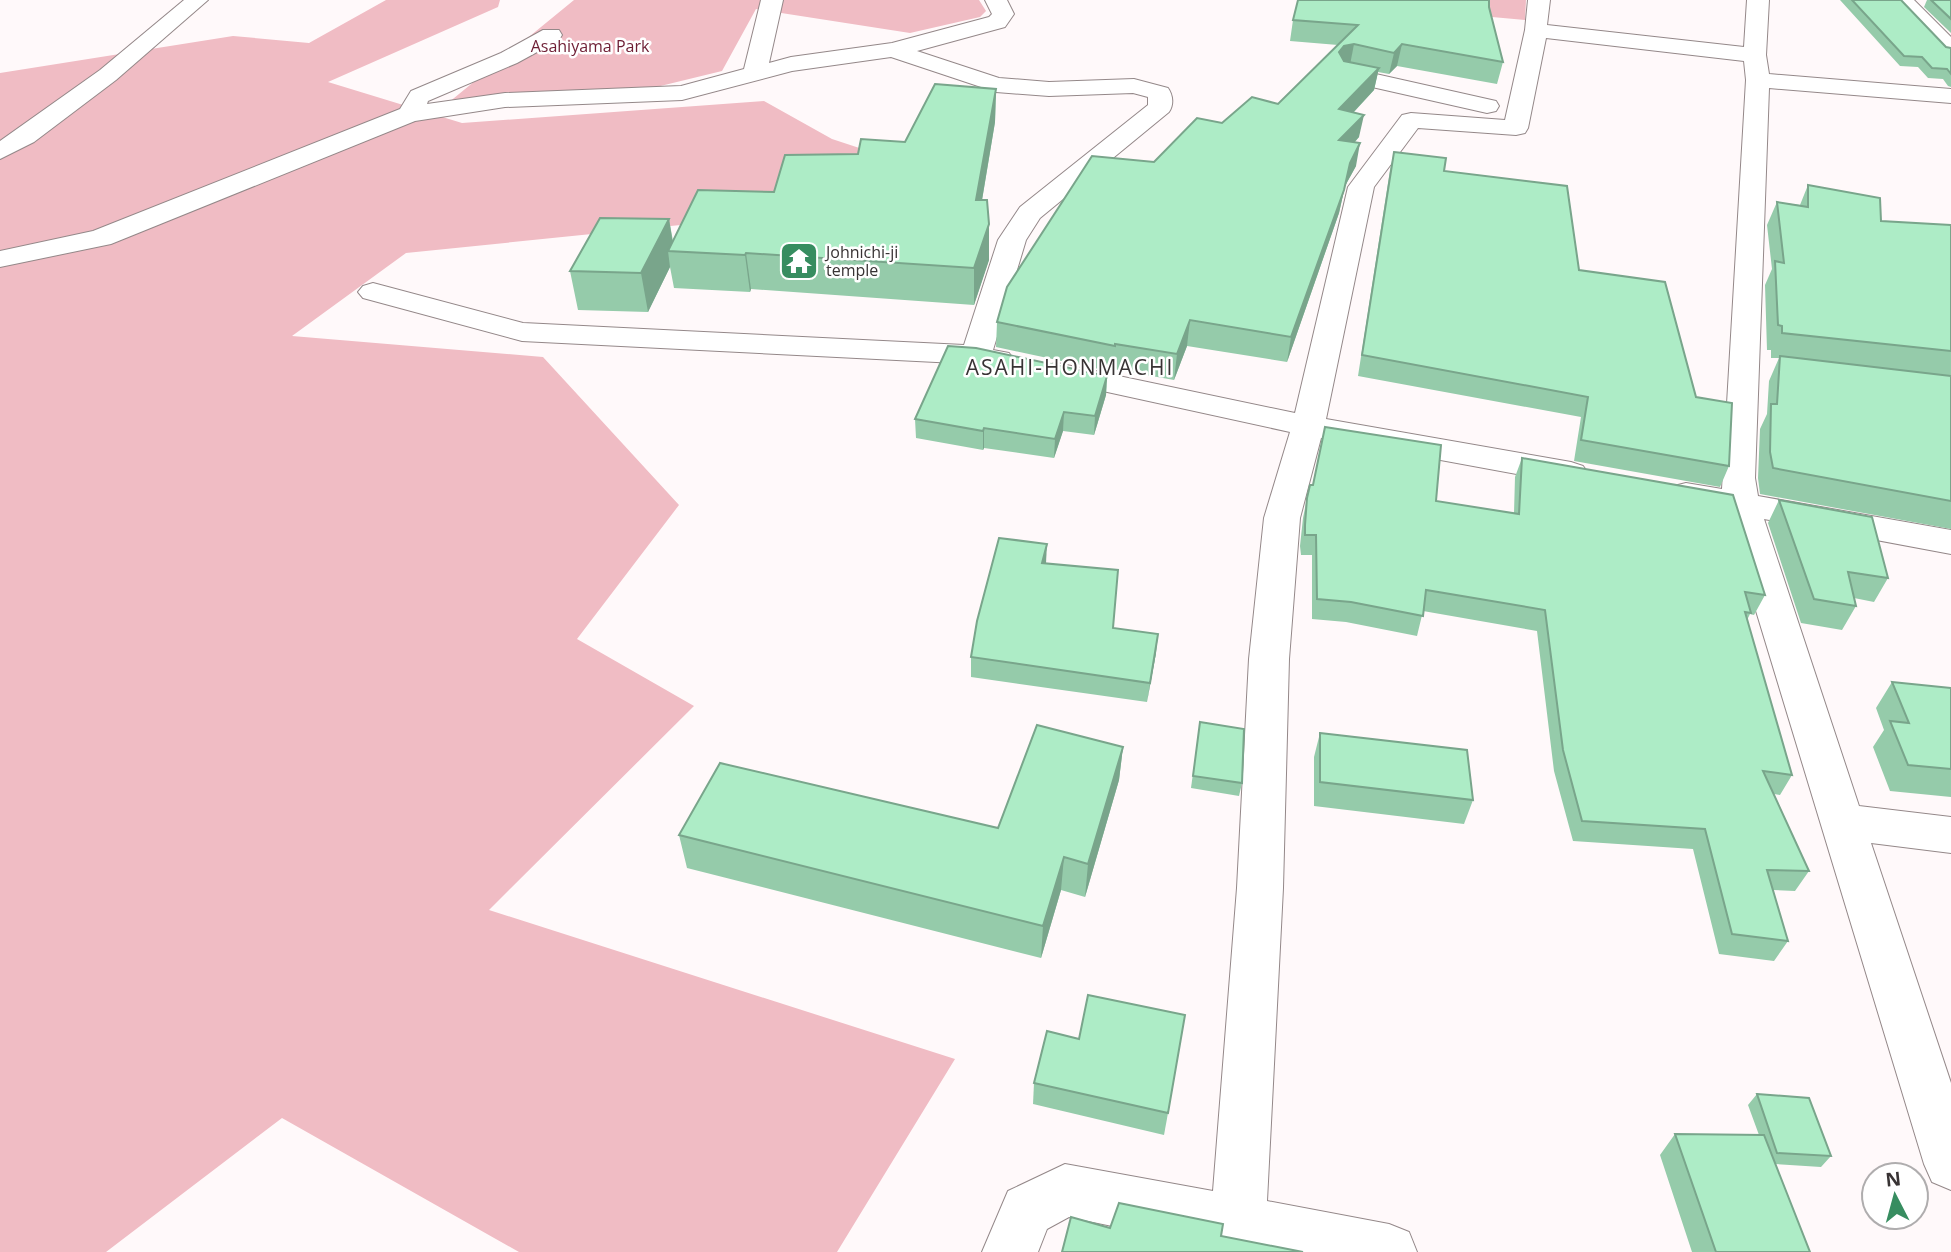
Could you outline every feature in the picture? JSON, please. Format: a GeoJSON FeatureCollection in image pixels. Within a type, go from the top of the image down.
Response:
{"type":"FeatureCollection","features":[{"type":"Feature","properties":{"kind":"street"},"geometry":{"type":"LineString","coordinates":[[0,151],[25,137],[108,75],[197,0]]}},
{"type":"Feature","properties":{"kind":"street"},"geometry":{"type":"LineString","coordinates":[[755,74],[772,0]]}},
{"type":"Feature","properties":{"kind":"street"},"geometry":{"type":"LineString","coordinates":[[0,259],[101,238],[410,114],[505,100],[682,93],[791,64],[893,50],[997,22],[1003,14],[996,0]]}},
{"type":"Feature","properties":{"kind":"street"},"geometry":{"type":"LineString","coordinates":[[1238,1225],[1260,888],[1269,659],[1282,518],[1308,426],[1361,187],[1411,120],[1516,128],[1536,30],[1539,0]]}},
{"type":"Feature","properties":{"kind":"street"},"geometry":{"type":"LineString","coordinates":[[1758,0],[1757,367],[1738,478],[1741,503],[1951,1164]]}},
{"type":"Feature","properties":{"kind":"street"},"geometry":{"type":"LineString","coordinates":[[1902,0],[1951,50]]}},
{"type":"Feature","properties":{"kind":"street"},"geometry":{"type":"LineString","coordinates":[[1536,30],[1757,68],[1951,96]]}},
{"type":"Feature","properties":{"kind":"street"},"geometry":{"type":"LineString","coordinates":[[410,114],[419,96],[509,58],[551,35]]}},
{"type":"Feature","properties":{"kind":"street"},"geometry":{"type":"LineString","coordinates":[[893,50],[996,85],[1049,89],[1134,86],[1160,93],[1160,107],[1030,213],[1012,240],[976,355]]}},
{"type":"Feature","properties":{"kind":"street"},"geometry":{"type":"LineString","coordinates":[[1349,75],[1520,114]]}},
{"type":"Feature","properties":{"kind":"street"},"geometry":{"type":"LineString","coordinates":[[373,292],[522,332],[976,355],[1308,426],[1605,479]]}},
{"type":"Feature","properties":{"kind":"street"},"geometry":{"type":"LineString","coordinates":[[1659,489],[1951,542]]}},
{"type":"Feature","properties":{"kind":"street"},"geometry":{"type":"LineString","coordinates":[[1843,822],[1951,835]]}},
{"type":"Feature","properties":{"kind":"street"},"geometry":{"type":"LineString","coordinates":[[1010,1252],[1027,1210],[1065,1190],[1389,1252]]}},
{"type":"Feature","properties":{"kind":"green space"},"geometry":{"type":"Polygon","coordinates":[[[386,0],[500,0],[498,7],[328,82],[462,123],[764,101],[832,139],[914,166],[720,221],[406,253],[292,336],[543,357],[679,505],[577,639],[694,706],[489,910],[955,1059],[837,1252],[519,1252],[282,1118],[106,1252],[0,1252],[0,73],[233,36],[309,43],[386,0]]]}},
{"type":"Feature","properties":{"kind":"green space","name":"Asahiyama Park"},"geometry":{"type":"Polygon","coordinates":[[[574,0],[979,0],[986,11],[980,17],[910,33],[756,9],[722,71],[644,90],[448,103],[574,0]]]}},
{"type":"Feature","properties":{"kind":"green space"},"geometry":{"type":"Polygon","coordinates":[[[1485,0],[1526,0],[1525,20],[1481,16],[1485,0]]]}},
{"type":"Feature","properties":{"kind":"building"},"geometry":{"type":"Polygon","coordinates":[[[1298,0],[1489,0],[1503,62],[1402,44],[1394,53],[1354,44],[1344,46],[1339,52],[1344,61],[1379,68],[1339,109],[1364,115],[1339,140],[1360,143],[1350,163],[1344,190],[1291,337],[1190,320],[1177,354],[1115,346],[997,322],[1007,287],[1092,156],[1154,162],[1197,118],[1222,123],[1252,97],[1278,104],[1358,25],[1293,20],[1298,0]]]}},
{"type":"Feature","properties":{"kind":"building"},"geometry":{"type":"Polygon","coordinates":[[[1852,0],[1901,0],[1946,47],[1951,48],[1951,74],[1947,69],[1932,68],[1922,57],[1904,56],[1852,0]]]}},
{"type":"Feature","properties":{"kind":"building"},"geometry":{"type":"Polygon","coordinates":[[[1931,0],[1951,0],[1951,19],[1931,0]]]}},
{"type":"Feature","properties":{"kind":"building"},"geometry":{"type":"Polygon","coordinates":[[[935,84],[996,89],[976,200],[987,200],[989,224],[974,268],[746,253],[668,251],[698,190],[774,192],[785,155],[858,154],[861,139],[905,142],[935,84]]]}},
{"type":"Feature","properties":{"kind":"building"},"geometry":{"type":"Polygon","coordinates":[[[1394,152],[1446,158],[1444,171],[1567,186],[1579,270],[1665,282],[1696,397],[1732,403],[1729,466],[1581,440],[1588,397],[1362,355],[1394,152]]]}},
{"type":"Feature","properties":{"kind":"building"},"geometry":{"type":"Polygon","coordinates":[[[1808,185],[1880,198],[1881,221],[1951,225],[1951,351],[1782,333],[1782,326],[1778,325],[1775,261],[1784,263],[1777,202],[1808,207],[1808,185]]]}},
{"type":"Feature","properties":{"kind":"building"},"geometry":{"type":"Polygon","coordinates":[[[600,218],[669,219],[641,273],[570,271],[600,218]]]}},
{"type":"Feature","properties":{"kind":"building"},"geometry":{"type":"Polygon","coordinates":[[[948,346],[976,348],[1107,376],[1095,416],[1064,412],[1055,439],[984,428],[983,431],[915,419],[948,346]]]}},
{"type":"Feature","properties":{"kind":"building"},"geometry":{"type":"Polygon","coordinates":[[[1780,356],[1951,376],[1951,501],[1773,468],[1770,452],[1771,404],[1777,404],[1780,356]]]}},
{"type":"Feature","properties":{"kind":"building"},"geometry":{"type":"Polygon","coordinates":[[[1325,427],[1441,445],[1436,501],[1519,514],[1522,458],[1733,495],[1765,595],[1745,592],[1751,613],[1745,612],[1792,775],[1763,771],[1809,871],[1767,870],[1788,941],[1732,934],[1705,829],[1582,821],[1563,750],[1545,610],[1426,590],[1423,616],[1351,602],[1317,599],[1316,535],[1305,535],[1305,525],[1307,498],[1310,485],[1313,485],[1325,427]]]}},
{"type":"Feature","properties":{"kind":"building"},"geometry":{"type":"Polygon","coordinates":[[[1779,500],[1872,517],[1888,578],[1848,572],[1856,606],[1814,599],[1779,500]]]}},
{"type":"Feature","properties":{"kind":"building"},"geometry":{"type":"Polygon","coordinates":[[[999,538],[1047,544],[1042,563],[1118,570],[1113,628],[1158,634],[1150,683],[971,657],[977,621],[999,538]]]}},
{"type":"Feature","properties":{"kind":"building"},"geometry":{"type":"Polygon","coordinates":[[[1892,682],[1951,688],[1951,769],[1908,765],[1890,721],[1909,723],[1892,682]]]}},
{"type":"Feature","properties":{"kind":"building"},"geometry":{"type":"Polygon","coordinates":[[[1200,722],[1244,729],[1242,783],[1193,776],[1200,722]]]}},
{"type":"Feature","properties":{"kind":"building"},"geometry":{"type":"Polygon","coordinates":[[[1037,725],[1123,747],[1088,864],[1064,857],[1043,926],[679,835],[720,763],[998,828],[1037,725]]]}},
{"type":"Feature","properties":{"kind":"building"},"geometry":{"type":"Polygon","coordinates":[[[1320,733],[1467,750],[1473,800],[1320,782],[1320,733]]]}},
{"type":"Feature","properties":{"kind":"building"},"geometry":{"type":"Polygon","coordinates":[[[1088,995],[1185,1015],[1168,1113],[1034,1083],[1047,1031],[1079,1039],[1088,995]]]}},
{"type":"Feature","properties":{"kind":"building"},"geometry":{"type":"Polygon","coordinates":[[[1757,1094],[1809,1098],[1831,1156],[1777,1153],[1757,1094]]]}},
{"type":"Feature","properties":{"kind":"building"},"geometry":{"type":"Polygon","coordinates":[[[1675,1134],[1764,1135],[1810,1252],[1716,1252],[1675,1134]]]}},
{"type":"Feature","properties":{"kind":"building"},"geometry":{"type":"Polygon","coordinates":[[[1119,1203],[1223,1224],[1221,1236],[1303,1252],[1062,1252],[1071,1217],[1110,1228],[1119,1203]]]}},
{"type":"Feature","properties":{"kind":"place","name":"Johnichi-ji temple"},"geometry":{"type":"Point","coordinates":[799,261]}},
{"type":"Feature","properties":{"kind":"district","name":"ASAHI-HONMACHI"},"geometry":{"type":"Point","coordinates":[1070,367]}}]}
